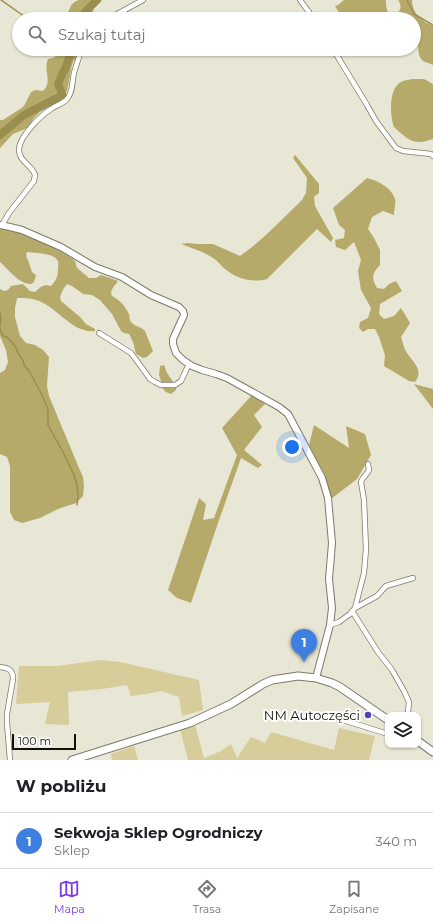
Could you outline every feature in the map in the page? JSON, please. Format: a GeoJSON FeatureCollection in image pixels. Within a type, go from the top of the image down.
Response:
{"type":"FeatureCollection","features":[{"type":"Feature","properties":{"kind":"main road"},"geometry":{"type":"LineString","coordinates":[[72,760],[190,722],[231,704],[272,680],[298,676],[316,678],[332,683],[385,718]]}},
{"type":"Feature","properties":{"kind":"main road"},"geometry":{"type":"LineString","coordinates":[[421,743],[433,752]]}},
{"type":"Feature","properties":{"kind":"street"},"geometry":{"type":"LineString","coordinates":[[121,12],[143,0]]}},
{"type":"Feature","properties":{"kind":"street"},"geometry":{"type":"LineString","coordinates":[[300,0],[309,12]]}},
{"type":"Feature","properties":{"kind":"street"},"geometry":{"type":"LineString","coordinates":[[80,56],[74,72],[70,96],[64,102],[52,108],[38,119],[20,142],[18,150],[20,157],[35,175],[34,181],[1,225],[22,230],[60,247],[95,267],[122,277],[151,295],[179,307],[183,310],[184,315],[174,336],[173,344],[176,353],[183,360],[202,370],[227,378],[279,407],[288,414],[322,478],[328,498],[332,543],[330,579],[332,608],[330,625],[316,678]]}},
{"type":"Feature","properties":{"kind":"street"},"geometry":{"type":"LineString","coordinates":[[337,56],[376,121],[396,148],[402,151],[431,154],[433,156]]}},
{"type":"Feature","properties":{"kind":"street"},"geometry":{"type":"LineString","coordinates":[[99,333],[132,353],[150,379],[158,383],[174,385],[182,381],[189,364]]}},
{"type":"Feature","properties":{"kind":"street"},"geometry":{"type":"LineString","coordinates":[[368,464],[369,470],[361,482],[364,500],[366,559],[364,573],[354,609],[378,652],[392,670],[404,691],[409,702],[408,712]]}},
{"type":"Feature","properties":{"kind":"street"},"geometry":{"type":"LineString","coordinates":[[330,625],[339,622],[354,609],[376,596],[386,586],[413,578]]}},
{"type":"Feature","properties":{"kind":"street"},"geometry":{"type":"LineString","coordinates":[[0,667],[9,669],[13,674],[7,714],[10,760]]}},
{"type":"Feature","properties":{"kind":"street"},"geometry":{"type":"LineString","coordinates":[[343,720],[385,733]]}},
{"type":"Feature","properties":{"kind":"shaded area"},"geometry":{"type":"Polygon","coordinates":[[[102,0],[97,3],[93,12],[68,12],[76,1],[102,0]]]}},
{"type":"Feature","properties":{"kind":"shaded area"},"geometry":{"type":"Polygon","coordinates":[[[344,0],[386,0],[388,12],[339,12],[335,6],[344,0]]]}},
{"type":"Feature","properties":{"kind":"shaded area"},"geometry":{"type":"Polygon","coordinates":[[[398,0],[412,0],[415,12],[398,12],[400,4],[398,0]]]}},
{"type":"Feature","properties":{"kind":"shaded area"},"geometry":{"type":"Polygon","coordinates":[[[421,19],[433,26],[433,65],[421,59],[421,19]]]}},
{"type":"Feature","properties":{"kind":"shaded area"},"geometry":{"type":"Polygon","coordinates":[[[56,56],[79,56],[74,60],[72,65],[67,91],[63,98],[40,112],[28,127],[13,134],[0,148],[0,120],[3,120],[24,106],[31,92],[35,90],[43,91],[46,88],[48,80],[47,63],[48,59],[56,56]]]}},
{"type":"Feature","properties":{"kind":"shaded area"},"geometry":{"type":"Polygon","coordinates":[[[424,79],[433,84],[433,139],[421,142],[416,142],[407,138],[394,127],[391,110],[392,96],[397,85],[405,80],[424,79]]]}},
{"type":"Feature","properties":{"kind":"shaded area"},"geometry":{"type":"Polygon","coordinates":[[[295,155],[319,184],[319,193],[314,197],[315,206],[333,238],[331,242],[317,229],[267,279],[256,281],[240,278],[225,269],[209,256],[181,244],[213,244],[240,256],[248,250],[302,200],[306,193],[307,178],[293,158],[295,155]]]}},
{"type":"Feature","properties":{"kind":"shaded area"},"geometry":{"type":"Polygon","coordinates":[[[367,178],[384,185],[395,199],[394,215],[383,211],[372,217],[368,229],[380,250],[380,265],[375,271],[373,278],[377,288],[384,289],[389,284],[396,281],[402,291],[380,304],[379,314],[384,319],[394,316],[401,308],[410,323],[401,337],[404,348],[417,367],[419,374],[415,382],[409,381],[384,366],[385,355],[375,329],[368,329],[363,332],[359,328],[360,322],[368,318],[371,308],[361,290],[358,271],[361,260],[354,242],[345,250],[336,247],[335,240],[344,238],[345,230],[339,225],[333,208],[367,178]]]}},
{"type":"Feature","properties":{"kind":"shaded area"},"geometry":{"type":"Polygon","coordinates":[[[0,228],[11,230],[42,241],[72,258],[75,261],[77,268],[89,278],[96,278],[101,275],[118,281],[112,290],[112,296],[124,306],[132,323],[145,331],[153,351],[147,357],[143,358],[136,354],[129,334],[121,331],[112,314],[100,300],[92,295],[83,294],[67,284],[60,297],[61,301],[86,324],[95,329],[95,331],[87,331],[79,328],[44,303],[31,299],[17,298],[15,317],[20,336],[26,343],[35,345],[43,350],[49,357],[47,386],[49,396],[83,477],[84,486],[83,496],[76,503],[58,509],[40,518],[22,523],[14,520],[10,512],[10,466],[7,457],[0,454],[0,373],[5,370],[8,362],[6,350],[0,336],[0,289],[4,291],[8,290],[11,286],[23,284],[30,291],[35,292],[41,287],[48,285],[51,286],[57,276],[58,261],[52,256],[27,252],[26,256],[32,272],[36,275],[34,282],[31,284],[22,282],[0,262],[0,228]]]}},
{"type":"Feature","properties":{"kind":"shaded area"},"geometry":{"type":"Polygon","coordinates":[[[164,365],[167,373],[176,386],[176,390],[171,394],[162,388],[159,375],[160,366],[164,365]]]}},
{"type":"Feature","properties":{"kind":"shaded area"},"geometry":{"type":"Polygon","coordinates":[[[414,384],[433,389],[433,409],[414,384]]]}},
{"type":"Feature","properties":{"kind":"shaded area"},"geometry":{"type":"Polygon","coordinates":[[[252,395],[265,404],[254,415],[262,427],[244,450],[262,465],[258,468],[241,458],[191,603],[177,598],[168,590],[199,498],[206,504],[203,520],[214,518],[237,455],[222,428],[252,395]]]}},
{"type":"Feature","properties":{"kind":"shaded area"},"geometry":{"type":"Polygon","coordinates":[[[314,425],[349,448],[346,426],[365,434],[371,455],[357,479],[331,499],[324,474],[309,445],[314,425]]]}},
{"type":"Feature","properties":{"kind":"shaded area"},"geometry":{"type":"Polygon","coordinates":[[[101,660],[120,662],[199,680],[203,710],[182,716],[179,697],[162,691],[131,696],[127,685],[68,692],[69,725],[45,724],[50,702],[16,704],[19,666],[57,666],[101,660]]]}},
{"type":"Feature","properties":{"kind":"shaded area"},"geometry":{"type":"Polygon","coordinates":[[[195,725],[204,758],[221,751],[231,744],[237,758],[251,737],[265,743],[271,732],[334,750],[339,728],[375,736],[369,760],[188,760],[180,729],[195,725]]]}},
{"type":"Feature","properties":{"kind":"shaded area"},"geometry":{"type":"Polygon","coordinates":[[[134,746],[138,760],[112,760],[111,754],[134,746]]]}},
{"type":"Feature","properties":{"kind":"waterway"},"geometry":{"type":"LineString","coordinates":[[1,0],[18,12]]}},
{"type":"Feature","properties":{"kind":"waterway"},"geometry":{"type":"LineString","coordinates":[[85,12],[97,0]]}},
{"type":"Feature","properties":{"kind":"waterway"},"geometry":{"type":"LineString","coordinates":[[407,0],[413,12]]}},
{"type":"Feature","properties":{"kind":"waterway"},"geometry":{"type":"LineString","coordinates":[[421,18],[433,25]]}},
{"type":"Feature","properties":{"kind":"waterway"},"geometry":{"type":"LineString","coordinates":[[0,135],[24,115],[63,96],[58,84],[70,56]]}},
{"type":"Feature","properties":{"kind":"waterway"},"geometry":{"type":"LineString","coordinates":[[0,312],[0,326]]}},
{"type":"Feature","properties":{"kind":"waterway"},"geometry":{"type":"LineString","coordinates":[[0,328],[3,336],[7,337],[15,346],[23,360],[24,365],[29,371],[42,395],[48,409],[48,425],[74,475],[77,485],[77,505]]}},
{"type":"Feature","properties":{"kind":"place","name":"Sekwoja Sklep Ogrodniczy"},"geometry":{"type":"Point","coordinates":[304,662]}},
{"type":"Feature","properties":{"kind":"place","name":"NM Autoczęści"},"geometry":{"type":"Point","coordinates":[368,715]}}]}
